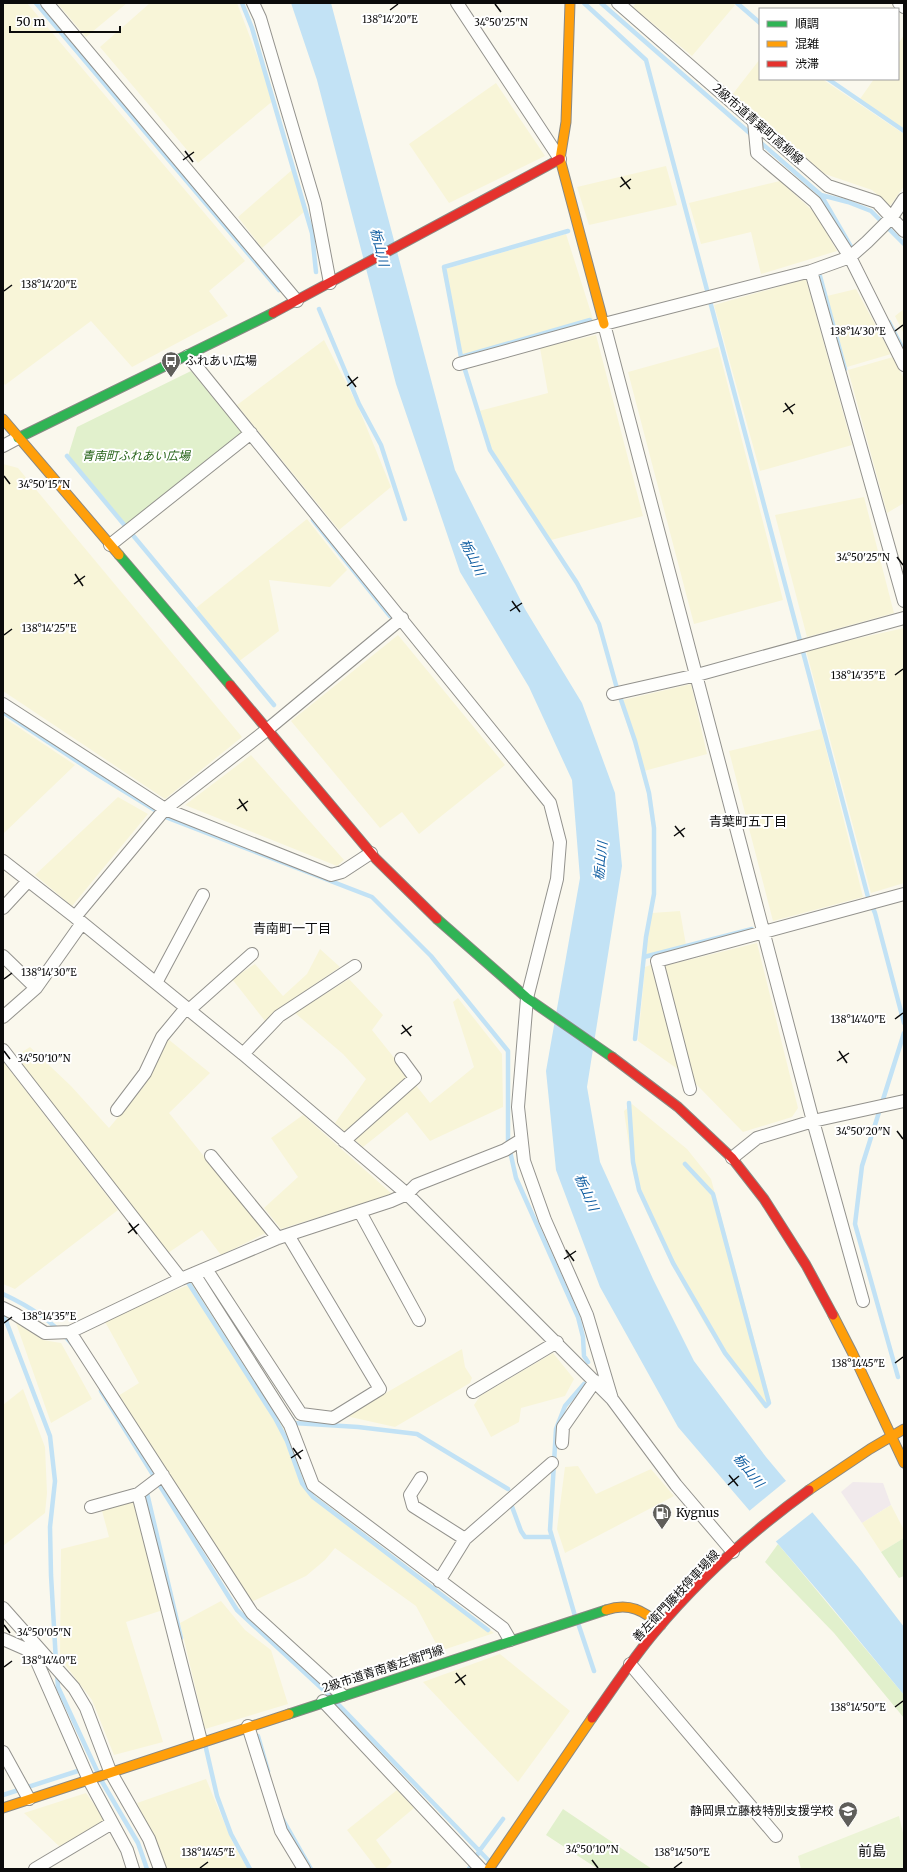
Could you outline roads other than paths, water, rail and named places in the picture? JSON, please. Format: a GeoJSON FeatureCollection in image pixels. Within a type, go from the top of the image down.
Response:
{"type":"FeatureCollection","features":[{"type":"Feature","properties":{"kind":"street"},"geometry":{"type":"LineString","coordinates":[[47,3],[298,301]]}},
{"type":"Feature","properties":{"kind":"street"},"geometry":{"type":"LineString","coordinates":[[254,3],[260,18],[315,204],[330,283]]}},
{"type":"Feature","properties":{"kind":"street"},"geometry":{"type":"LineString","coordinates":[[457,3],[560,159],[697,675],[813,1121],[863,1301]]}},
{"type":"Feature","properties":{"kind":"street"},"geometry":{"type":"LineString","coordinates":[[560,159],[566,122],[570,3]]}},
{"type":"Feature","properties":{"kind":"street","name":"2級市道青葉町高柳線"},"geometry":{"type":"LineString","coordinates":[[618,3],[828,186],[877,202],[904,232]]}},
{"type":"Feature","properties":{"kind":"street"},"geometry":{"type":"LineString","coordinates":[[899,3],[904,7]]}},
{"type":"Feature","properties":{"kind":"street"},"geometry":{"type":"LineString","coordinates":[[754,121],[757,153],[815,202],[854,253],[904,365]]}},
{"type":"Feature","properties":{"kind":"street"},"geometry":{"type":"LineString","coordinates":[[3,446],[298,301],[560,159]]}},
{"type":"Feature","properties":{"kind":"street"},"geometry":{"type":"LineString","coordinates":[[459,364],[604,324],[811,271],[854,253],[881,229],[892,217],[904,199]]}},
{"type":"Feature","properties":{"kind":"street"},"geometry":{"type":"LineString","coordinates":[[811,271],[904,600]]}},
{"type":"Feature","properties":{"kind":"street"},"geometry":{"type":"LineString","coordinates":[[188,356],[402,618],[550,803],[560,842],[557,879],[527,998],[518,1107],[521,1140],[524,1161],[545,1220],[587,1315],[612,1399]]}},
{"type":"Feature","properties":{"kind":"street"},"geometry":{"type":"LineString","coordinates":[[3,419],[268,729],[371,853],[426,909],[482,961],[527,998],[615,1059],[678,1107],[732,1158],[764,1199],[806,1265],[852,1352],[904,1463]]}},
{"type":"Feature","properties":{"kind":"street"},"geometry":{"type":"LineString","coordinates":[[110,545],[250,433]]}},
{"type":"Feature","properties":{"kind":"street"},"geometry":{"type":"LineString","coordinates":[[3,1017],[36,988],[78,920],[165,810],[268,729],[402,618]]}},
{"type":"Feature","properties":{"kind":"street"},"geometry":{"type":"LineString","coordinates":[[613,694],[697,675],[904,618]]}},
{"type":"Feature","properties":{"kind":"street"},"geometry":{"type":"LineString","coordinates":[[3,704],[165,810],[330,875],[342,872],[371,853]]}},
{"type":"Feature","properties":{"kind":"street"},"geometry":{"type":"LineString","coordinates":[[3,861],[243,1054],[406,1194],[595,1380],[612,1399],[676,1485],[733,1552]]}},
{"type":"Feature","properties":{"kind":"street"},"geometry":{"type":"LineString","coordinates":[[3,908],[28,881]]}},
{"type":"Feature","properties":{"kind":"street"},"geometry":{"type":"LineString","coordinates":[[690,1089],[657,962],[904,894]]}},
{"type":"Feature","properties":{"kind":"street"},"geometry":{"type":"LineString","coordinates":[[156,983],[203,895]]}},
{"type":"Feature","properties":{"kind":"street"},"geometry":{"type":"LineString","coordinates":[[117,1110],[145,1073],[162,1037],[187,1009],[252,954]]}},
{"type":"Feature","properties":{"kind":"street"},"geometry":{"type":"LineString","coordinates":[[3,956],[36,988]]}},
{"type":"Feature","properties":{"kind":"street"},"geometry":{"type":"LineString","coordinates":[[243,1054],[279,1016],[355,966]]}},
{"type":"Feature","properties":{"kind":"street"},"geometry":{"type":"LineString","coordinates":[[3,1050],[181,1280]]}},
{"type":"Feature","properties":{"kind":"street"},"geometry":{"type":"LineString","coordinates":[[344,1141],[415,1078],[401,1059]]}},
{"type":"Feature","properties":{"kind":"street"},"geometry":{"type":"LineString","coordinates":[[732,1158],[757,1138],[813,1121],[904,1101]]}},
{"type":"Feature","properties":{"kind":"street"},"geometry":{"type":"LineString","coordinates":[[3,1308],[44,1333],[70,1332],[194,1274],[283,1237],[391,1201],[406,1194],[416,1185],[505,1150],[521,1140]]}},
{"type":"Feature","properties":{"kind":"street"},"geometry":{"type":"LineString","coordinates":[[206,1269],[301,1414],[333,1418],[380,1389],[283,1237],[211,1156]]}},
{"type":"Feature","properties":{"kind":"street"},"geometry":{"type":"LineString","coordinates":[[360,1212],[419,1320]]}},
{"type":"Feature","properties":{"kind":"street"},"geometry":{"type":"LineString","coordinates":[[194,1274],[290,1425],[313,1485],[503,1628],[510,1640]]}},
{"type":"Feature","properties":{"kind":"street"},"geometry":{"type":"LineString","coordinates":[[70,1332],[252,1613],[342,1695]]}},
{"type":"Feature","properties":{"kind":"street"},"geometry":{"type":"LineString","coordinates":[[473,1392],[557,1342]]}},
{"type":"Feature","properties":{"kind":"street"},"geometry":{"type":"LineString","coordinates":[[562,1443],[562,1427],[595,1380]]}},
{"type":"Feature","properties":{"kind":"street","name":"善左衛門藤枝停車場線"},"geometry":{"type":"LineString","coordinates":[[489,1869],[600,1704],[661,1625],[733,1552],[749,1538],[816,1485],[864,1452],[904,1429]]}},
{"type":"Feature","properties":{"kind":"street"},"geometry":{"type":"LineString","coordinates":[[439,1581],[465,1539],[552,1463]]}},
{"type":"Feature","properties":{"kind":"street"},"geometry":{"type":"LineString","coordinates":[[91,1507],[138,1494],[163,1475]]}},
{"type":"Feature","properties":{"kind":"street"},"geometry":{"type":"LineString","coordinates":[[421,1478],[410,1495],[413,1506],[465,1539]]}},
{"type":"Feature","properties":{"kind":"street"},"geometry":{"type":"LineString","coordinates":[[138,1494],[201,1741]]}},
{"type":"Feature","properties":{"kind":"street","name":"2級市道青南善左衛門線"},"geometry":{"type":"LineString","coordinates":[[90,1780],[109,1772],[201,1741],[618,1606],[642,1610],[661,1625]]}},
{"type":"Feature","properties":{"kind":"street"},"geometry":{"type":"LineString","coordinates":[[3,1608],[74,1688],[86,1708],[109,1772],[149,1838],[160,1869]]}},
{"type":"Feature","properties":{"kind":"street"},"geometry":{"type":"LineString","coordinates":[[3,1639],[28,1650],[40,1650]]}},
{"type":"Feature","properties":{"kind":"street"},"geometry":{"type":"LineString","coordinates":[[40,1650],[38,1664],[90,1780],[127,1850],[133,1869]]}},
{"type":"Feature","properties":{"kind":"street"},"geometry":{"type":"LineString","coordinates":[[630,1664],[776,1836]]}},
{"type":"Feature","properties":{"kind":"street"},"geometry":{"type":"LineString","coordinates":[[323,1701],[481,1869]]}},
{"type":"Feature","properties":{"kind":"street"},"geometry":{"type":"LineString","coordinates":[[248,1726],[281,1831],[304,1869]]}},
{"type":"Feature","properties":{"kind":"street"},"geometry":{"type":"LineString","coordinates":[[3,1752],[29,1799]]}},
{"type":"Feature","properties":{"kind":"street"},"geometry":{"type":"LineString","coordinates":[[3,1808],[90,1780]]}},
{"type":"Feature","properties":{"kind":"street"},"geometry":{"type":"LineString","coordinates":[[36,1869],[112,1823]]}},
{"type":"Feature","properties":{"kind":"water","name":"栃山川"},"geometry":{"type":"Polygon","coordinates":[[[291,3],[331,3],[455,470],[525,609],[582,703],[615,793],[622,866],[587,1087],[600,1162],[653,1279],[694,1361],[766,1457],[859,1568],[904,1627],[904,1695],[825,1599],[678,1427],[600,1287],[556,1170],[546,1071],[580,878],[572,780],[529,687],[460,572],[396,384],[317,80],[291,3]]]}},
{"type":"Feature","properties":{"kind":"waterway"},"geometry":{"type":"LineString","coordinates":[[36,3],[279,290]]}},
{"type":"Feature","properties":{"kind":"waterway"},"geometry":{"type":"LineString","coordinates":[[242,3],[252,28],[312,233],[316,272]]}},
{"type":"Feature","properties":{"kind":"waterway"},"geometry":{"type":"LineString","coordinates":[[584,3],[646,60],[868,897],[875,913],[904,1023]]}},
{"type":"Feature","properties":{"kind":"waterway"},"geometry":{"type":"LineString","coordinates":[[601,3],[753,136]]}},
{"type":"Feature","properties":{"kind":"waterway"},"geometry":{"type":"LineString","coordinates":[[737,3],[759,22]]}},
{"type":"Feature","properties":{"kind":"waterway"},"geometry":{"type":"LineString","coordinates":[[829,80],[904,131]]}},
{"type":"Feature","properties":{"kind":"waterway"},"geometry":{"type":"LineString","coordinates":[[759,141],[821,195],[854,252]]}},
{"type":"Feature","properties":{"kind":"waterway"},"geometry":{"type":"LineString","coordinates":[[821,195],[848,202],[871,211],[904,244]]}},
{"type":"Feature","properties":{"kind":"waterway"},"geometry":{"type":"LineString","coordinates":[[461,357],[444,267],[568,231]]}},
{"type":"Feature","properties":{"kind":"waterway"},"geometry":{"type":"LineString","coordinates":[[820,276],[845,369]]}},
{"type":"Feature","properties":{"kind":"waterway"},"geometry":{"type":"LineString","coordinates":[[319,309],[359,404],[381,445],[405,519]]}},
{"type":"Feature","properties":{"kind":"waterway"},"geometry":{"type":"LineString","coordinates":[[590,320],[461,357],[490,450],[577,583],[599,624],[616,685],[635,741],[649,793],[654,828],[654,894],[646,937],[635,1039]]}},
{"type":"Feature","properties":{"kind":"waterway"},"geometry":{"type":"LineString","coordinates":[[889,322],[904,351]]}},
{"type":"Feature","properties":{"kind":"waterway"},"geometry":{"type":"LineString","coordinates":[[67,456],[274,705]]}},
{"type":"Feature","properties":{"kind":"waterway"},"geometry":{"type":"LineString","coordinates":[[313,520],[390,616]]}},
{"type":"Feature","properties":{"kind":"waterway"},"geometry":{"type":"LineString","coordinates":[[3,712],[98,775],[168,818],[372,897],[431,956],[508,1051],[508,1142],[516,1178],[578,1317],[583,1337],[584,1356],[588,1362]]}},
{"type":"Feature","properties":{"kind":"waterway"},"geometry":{"type":"LineString","coordinates":[[644,957],[752,929]]}},
{"type":"Feature","properties":{"kind":"waterway"},"geometry":{"type":"LineString","coordinates":[[898,1377],[855,1224],[862,1166],[904,1033]]}},
{"type":"Feature","properties":{"kind":"waterway"},"geometry":{"type":"LineString","coordinates":[[629,1103],[633,1162],[639,1190],[673,1263],[725,1353],[766,1406],[769,1403],[713,1194],[685,1164]]}},
{"type":"Feature","properties":{"kind":"waterway"},"geometry":{"type":"LineString","coordinates":[[203,1277],[224,1311]]}},
{"type":"Feature","properties":{"kind":"waterway"},"geometry":{"type":"LineString","coordinates":[[189,1284],[275,1418],[287,1441],[302,1483],[313,1497],[488,1630]]}},
{"type":"Feature","properties":{"kind":"waterway"},"geometry":{"type":"LineString","coordinates":[[3,1294],[40,1315],[57,1328],[72,1344]]}},
{"type":"Feature","properties":{"kind":"waterway"},"geometry":{"type":"LineString","coordinates":[[3,1313],[50,1436],[55,1481],[50,1527],[56,1662]]}},
{"type":"Feature","properties":{"kind":"waterway"},"geometry":{"type":"LineString","coordinates":[[575,1616],[550,1530],[556,1429],[565,1406],[584,1384]]}},
{"type":"Feature","properties":{"kind":"waterway"},"geometry":{"type":"LineString","coordinates":[[101,1391],[237,1610],[330,1696]]}},
{"type":"Feature","properties":{"kind":"waterway"},"geometry":{"type":"LineString","coordinates":[[292,1419],[294,1423],[358,1427],[417,1434],[508,1489]]}},
{"type":"Feature","properties":{"kind":"waterway"},"geometry":{"type":"LineString","coordinates":[[147,1493],[181,1638]]}},
{"type":"Feature","properties":{"kind":"waterway"},"geometry":{"type":"LineString","coordinates":[[511,1504],[521,1531],[525,1537],[552,1537]]}},
{"type":"Feature","properties":{"kind":"waterway"},"geometry":{"type":"LineString","coordinates":[[578,1623],[594,1671]]}},
{"type":"Feature","properties":{"kind":"waterway"},"geometry":{"type":"LineString","coordinates":[[57,1673],[58,1687],[98,1773]]}},
{"type":"Feature","properties":{"kind":"waterway"},"geometry":{"type":"LineString","coordinates":[[337,1703],[490,1862]]}},
{"type":"Feature","properties":{"kind":"waterway"},"geometry":{"type":"LineString","coordinates":[[258,1736],[268,1771]]}},
{"type":"Feature","properties":{"kind":"waterway"},"geometry":{"type":"LineString","coordinates":[[205,1744],[217,1796],[231,1834],[250,1869]]}},
{"type":"Feature","properties":{"kind":"waterway"},"geometry":{"type":"LineString","coordinates":[[3,1795],[84,1769]]}},
{"type":"Feature","properties":{"kind":"waterway"},"geometry":{"type":"LineString","coordinates":[[101,1780],[138,1843],[147,1869]]}},
{"type":"Feature","properties":{"kind":"waterway"},"geometry":{"type":"LineString","coordinates":[[282,1818],[311,1869]]}},
{"type":"Feature","properties":{"kind":"waterway"},"geometry":{"type":"LineString","coordinates":[[469,1869],[480,1850],[503,1819]]}},
{"type":"Feature","properties":{"kind":"place","name":"ふれあい広場"},"geometry":{"type":"Point","coordinates":[171,378]}},
{"type":"Feature","properties":{"kind":"place","name":"Kygnus"},"geometry":{"type":"Point","coordinates":[662,1530]}},
{"type":"Feature","properties":{"kind":"place","name":"静岡県立藤枝特別支援学校"},"geometry":{"type":"Point","coordinates":[848,1828]}},
{"type":"Feature","properties":{"kind":"district","name":"青葉町五丁目"},"geometry":{"type":"Point","coordinates":[748,821]}},
{"type":"Feature","properties":{"kind":"district","name":"青南町一丁目"},"geometry":{"type":"Point","coordinates":[292,928]}},
{"type":"Feature","properties":{"kind":"district","name":"前島"},"geometry":{"type":"Point","coordinates":[872,1851]}},
{"type":"Feature","properties":{"kind":"park label","name":"青南町ふれあい広場"},"geometry":{"type":"Point","coordinates":[136,456]}}]}
